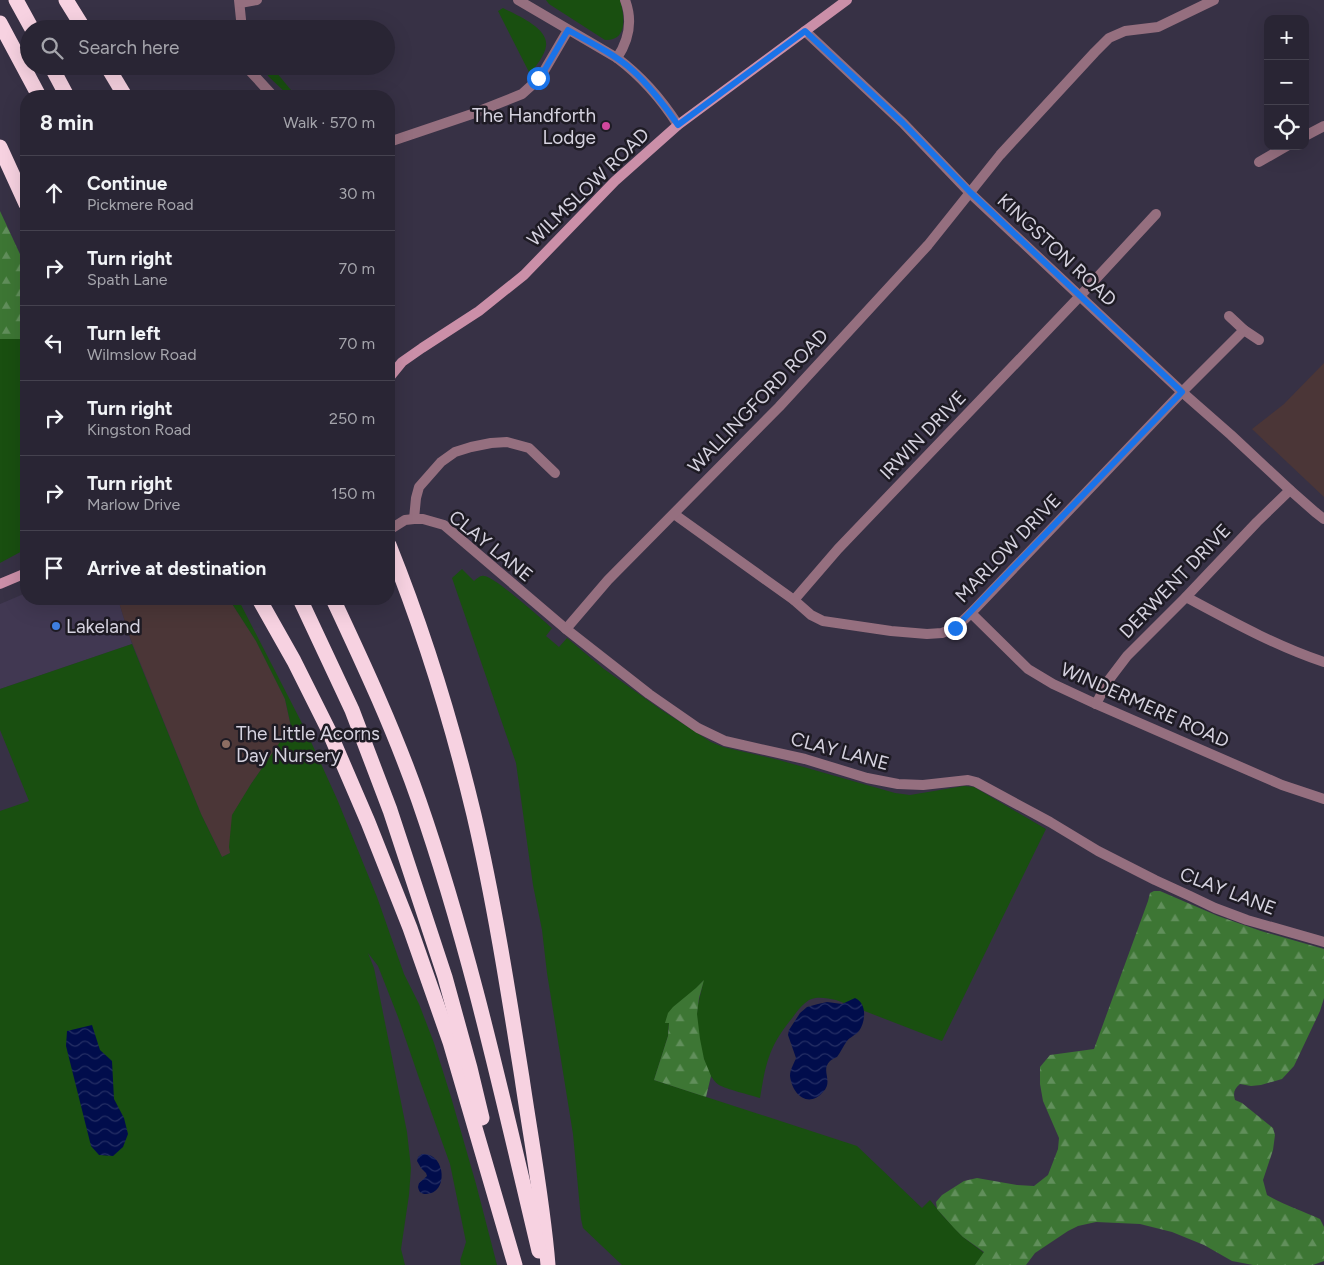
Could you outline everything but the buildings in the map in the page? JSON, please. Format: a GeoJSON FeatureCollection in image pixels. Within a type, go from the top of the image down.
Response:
{"type":"FeatureCollection","features":[{"type":"Feature","properties":{"kind":"highway"},"geometry":{"type":"LineString","coordinates":[[16,0],[27,20]]}},
{"type":"Feature","properties":{"kind":"highway"},"geometry":{"type":"LineString","coordinates":[[66,0],[78,20]]}},
{"type":"Feature","properties":{"kind":"highway"},"geometry":{"type":"LineString","coordinates":[[0,23],[20,60]]}},
{"type":"Feature","properties":{"kind":"highway"},"geometry":{"type":"LineString","coordinates":[[28,75],[36,90]]}},
{"type":"Feature","properties":{"kind":"highway"},"geometry":{"type":"LineString","coordinates":[[56,75],[64,90]]}},
{"type":"Feature","properties":{"kind":"highway"},"geometry":{"type":"LineString","coordinates":[[112,75],[121,90]]}},
{"type":"Feature","properties":{"kind":"highway"},"geometry":{"type":"LineString","coordinates":[[0,147],[20,191]]}},
{"type":"Feature","properties":{"kind":"highway"},"geometry":{"type":"LineString","coordinates":[[395,560],[430,658],[474,815],[510,1002],[545,1230],[548,1265]]}},
{"type":"Feature","properties":{"kind":"highway"},"geometry":{"type":"LineString","coordinates":[[262,605],[294,661],[328,729],[368,822],[410,928],[450,1042],[517,1265]]}},
{"type":"Feature","properties":{"kind":"highway"},"geometry":{"type":"LineString","coordinates":[[303,605],[352,710],[390,810],[414,883],[470,1068],[517,1265]]}},
{"type":"Feature","properties":{"kind":"highway"},"geometry":{"type":"LineString","coordinates":[[336,605],[379,699],[419,799],[445,879],[494,1060],[543,1265]]}},
{"type":"Feature","properties":{"kind":"main road","name":"WILMSLOW ROAD"},"geometry":{"type":"LineString","coordinates":[[395,365],[402,362],[479,311],[524,275],[615,181],[678,125],[847,0]]}},
{"type":"Feature","properties":{"kind":"main road","name":"WILMSLOW ROAD"},"geometry":{"type":"LineString","coordinates":[[395,371],[402,362]]}},
{"type":"Feature","properties":{"kind":"main road"},"geometry":{"type":"LineString","coordinates":[[0,584],[20,576]]}},
{"type":"Feature","properties":{"kind":"street"},"geometry":{"type":"LineString","coordinates":[[241,20],[240,2],[257,0]]}},
{"type":"Feature","properties":{"kind":"street"},"geometry":{"type":"LineString","coordinates":[[520,0],[617,58],[631,69],[641,78],[678,125]]}},
{"type":"Feature","properties":{"kind":"street"},"geometry":{"type":"LineString","coordinates":[[617,58],[624,48],[629,30],[629,9],[625,0]]}},
{"type":"Feature","properties":{"kind":"street","name":"WALLINGFORD ROAD"},"geometry":{"type":"LineString","coordinates":[[566,629],[608,580],[779,407],[928,245],[1000,155],[1109,38],[1125,32],[1158,27],[1214,0]]}},
{"type":"Feature","properties":{"kind":"street"},"geometry":{"type":"LineString","coordinates":[[395,140],[472,114],[522,94],[544,71],[568,30]]}},
{"type":"Feature","properties":{"kind":"street","name":"KINGSTON ROAD"},"geometry":{"type":"LineString","coordinates":[[805,31],[903,123],[970,192],[1182,392],[1324,519]]}},
{"type":"Feature","properties":{"kind":"street"},"geometry":{"type":"LineString","coordinates":[[253,75],[267,90]]}},
{"type":"Feature","properties":{"kind":"street"},"geometry":{"type":"LineString","coordinates":[[1309,134],[1324,126]]}},
{"type":"Feature","properties":{"kind":"street"},"geometry":{"type":"LineString","coordinates":[[1259,162],[1280,150]]}},
{"type":"Feature","properties":{"kind":"street","name":"IRWIN DRIVE"},"geometry":{"type":"LineString","coordinates":[[794,600],[838,549],[1156,214]]}},
{"type":"Feature","properties":{"kind":"street"},"geometry":{"type":"LineString","coordinates":[[1229,316],[1244,330],[1259,340]]}},
{"type":"Feature","properties":{"kind":"street","name":"MARLOW DRIVE"},"geometry":{"type":"LineString","coordinates":[[674,514],[794,600],[811,615],[823,621],[927,634],[955,628],[1244,330]]}},
{"type":"Feature","properties":{"kind":"street"},"geometry":{"type":"LineString","coordinates":[[395,526],[405,520],[414,519],[419,487],[441,462],[455,452],[491,443],[507,442],[529,448],[555,473]]}},
{"type":"Feature","properties":{"kind":"street","name":"DERWENT DRIVE"},"geometry":{"type":"LineString","coordinates":[[1096,704],[1108,681],[1127,656],[1290,490]]}},
{"type":"Feature","properties":{"kind":"street","name":"CLAY LANE"},"geometry":{"type":"LineString","coordinates":[[414,519],[423,519],[444,525],[566,629],[656,699],[698,728],[717,738],[805,759],[867,778],[898,784],[923,786],[968,780],[976,782],[1098,851],[1182,893],[1247,920],[1324,942]]}},
{"type":"Feature","properties":{"kind":"street"},"geometry":{"type":"LineString","coordinates":[[1186,597],[1245,628],[1307,657],[1324,662]]}},
{"type":"Feature","properties":{"kind":"street","name":"WINDERMERE ROAD"},"geometry":{"type":"LineString","coordinates":[[971,613],[1028,669],[1053,684],[1282,785],[1324,799]]}},
{"type":"Feature","properties":{"kind":"shaded area"},"geometry":{"type":"Polygon","coordinates":[[[1324,363],[1324,497],[1252,429],[1284,404],[1324,363]]]}},
{"type":"Feature","properties":{"kind":"shaded area"},"geometry":{"type":"Polygon","coordinates":[[[20,596],[20,605],[120,605],[132,644],[0,689],[0,604],[20,596]]]}},
{"type":"Feature","properties":{"kind":"shaded area","name":"The Little Acorns Day Nursery"},"geometry":{"type":"Polygon","coordinates":[[[120,605],[233,605],[256,641],[285,699],[291,727],[251,784],[233,815],[230,853],[222,857],[201,814],[129,635],[120,605]]]}},
{"type":"Feature","properties":{"kind":"green space"},"geometry":{"type":"Polygon","coordinates":[[[546,0],[620,0],[623,12],[623,26],[618,36],[605,40],[549,4],[546,0]]]}},
{"type":"Feature","properties":{"kind":"green space"},"geometry":{"type":"Polygon","coordinates":[[[503,8],[523,18],[537,28],[546,39],[544,53],[530,74],[498,11],[503,8]]]}},
{"type":"Feature","properties":{"kind":"green space"},"geometry":{"type":"Polygon","coordinates":[[[268,75],[278,75],[291,90],[283,90],[268,75]]]}},
{"type":"Feature","properties":{"kind":"green space"},"geometry":{"type":"Polygon","coordinates":[[[0,211],[20,254],[20,339],[0,339],[0,211]]]}},
{"type":"Feature","properties":{"kind":"green space"},"geometry":{"type":"Polygon","coordinates":[[[0,339],[20,339],[20,552],[0,563],[0,339]]]}},
{"type":"Feature","properties":{"kind":"green space"},"geometry":{"type":"Polygon","coordinates":[[[462,569],[474,581],[483,576],[489,578],[518,599],[552,628],[546,636],[559,647],[567,638],[604,669],[711,742],[723,747],[779,760],[895,793],[910,795],[964,786],[974,787],[1046,829],[942,1041],[836,1000],[815,998],[809,1000],[798,1010],[774,1046],[764,1074],[760,1098],[719,1085],[713,1080],[709,1072],[702,1053],[697,1023],[703,981],[665,1023],[669,1023],[668,1036],[654,1080],[857,1146],[922,1208],[930,1200],[963,1237],[984,1253],[975,1265],[622,1265],[583,1228],[573,1134],[547,973],[542,930],[533,885],[516,763],[452,578],[462,569]]]}},
{"type":"Feature","properties":{"kind":"green space"},"geometry":{"type":"Polygon","coordinates":[[[233,605],[241,605],[307,733],[337,799],[377,897],[404,974],[419,1004],[434,1043],[476,1184],[497,1265],[461,1265],[460,1261],[466,1242],[450,1164],[398,1017],[378,966],[368,953],[374,968],[407,1132],[411,1168],[401,1249],[405,1265],[0,1265],[0,811],[29,801],[0,730],[0,689],[132,644],[201,814],[222,857],[230,853],[232,815],[291,726],[285,699],[256,641],[233,605]]]}},
{"type":"Feature","properties":{"kind":"green space"},"geometry":{"type":"Polygon","coordinates":[[[1160,891],[1218,916],[1261,931],[1324,949],[1324,998],[1320,1011],[1294,1066],[1282,1079],[1261,1085],[1240,1084],[1235,1089],[1234,1095],[1235,1100],[1242,1103],[1273,1128],[1275,1135],[1273,1150],[1263,1180],[1267,1195],[1320,1219],[1324,1227],[1324,1261],[1313,1265],[1253,1265],[1232,1261],[1204,1245],[1172,1232],[1140,1224],[1096,1222],[1078,1226],[1068,1231],[1035,1253],[1026,1265],[975,1265],[984,1252],[954,1228],[937,1209],[936,1202],[942,1195],[964,1181],[977,1178],[1034,1186],[1048,1175],[1058,1149],[1059,1138],[1043,1101],[1040,1067],[1050,1055],[1094,1049],[1150,893],[1160,891]]]}},
{"type":"Feature","properties":{"kind":"green space"},"geometry":{"type":"Polygon","coordinates":[[[704,980],[697,1014],[704,1059],[711,1076],[706,1097],[654,1080],[668,1036],[669,1023],[665,1023],[668,1013],[704,980]]]}},
{"type":"Feature","properties":{"kind":"water"},"geometry":{"type":"Polygon","coordinates":[[[855,998],[859,1000],[863,1008],[864,1017],[861,1027],[847,1041],[837,1057],[827,1065],[827,1084],[823,1092],[812,1099],[802,1097],[791,1083],[791,1069],[796,1058],[788,1035],[789,1030],[800,1013],[807,1007],[827,1002],[842,1004],[855,998]]]}},
{"type":"Feature","properties":{"kind":"water"},"geometry":{"type":"Polygon","coordinates":[[[92,1025],[100,1050],[112,1061],[114,1099],[124,1118],[128,1134],[123,1147],[113,1156],[99,1155],[91,1146],[66,1046],[67,1031],[92,1025]]]}},
{"type":"Feature","properties":{"kind":"water"},"geometry":{"type":"Polygon","coordinates":[[[422,1154],[430,1155],[436,1159],[442,1173],[438,1187],[433,1192],[426,1194],[423,1194],[418,1187],[419,1183],[427,1176],[417,1161],[418,1157],[422,1154]]]}},
{"type":"Feature","properties":{"kind":"place","name":"The Handforth Lodge"},"geometry":{"type":"Point","coordinates":[606,126]}},
{"type":"Feature","properties":{"kind":"place","name":"Lakeland"},"geometry":{"type":"Point","coordinates":[56,626]}},
{"type":"Feature","properties":{"kind":"place","name":"The Little Acorns Day Nursery"},"geometry":{"type":"Point","coordinates":[226,744]}},
{"type":"Feature","properties":{"kind":"route"},"geometry":{"type":"LineString","coordinates":[[538,78],[568,30],[617,58],[631,69],[641,78],[678,125],[805,31],[903,123],[970,192],[1182,392],[955,628]]}}]}
